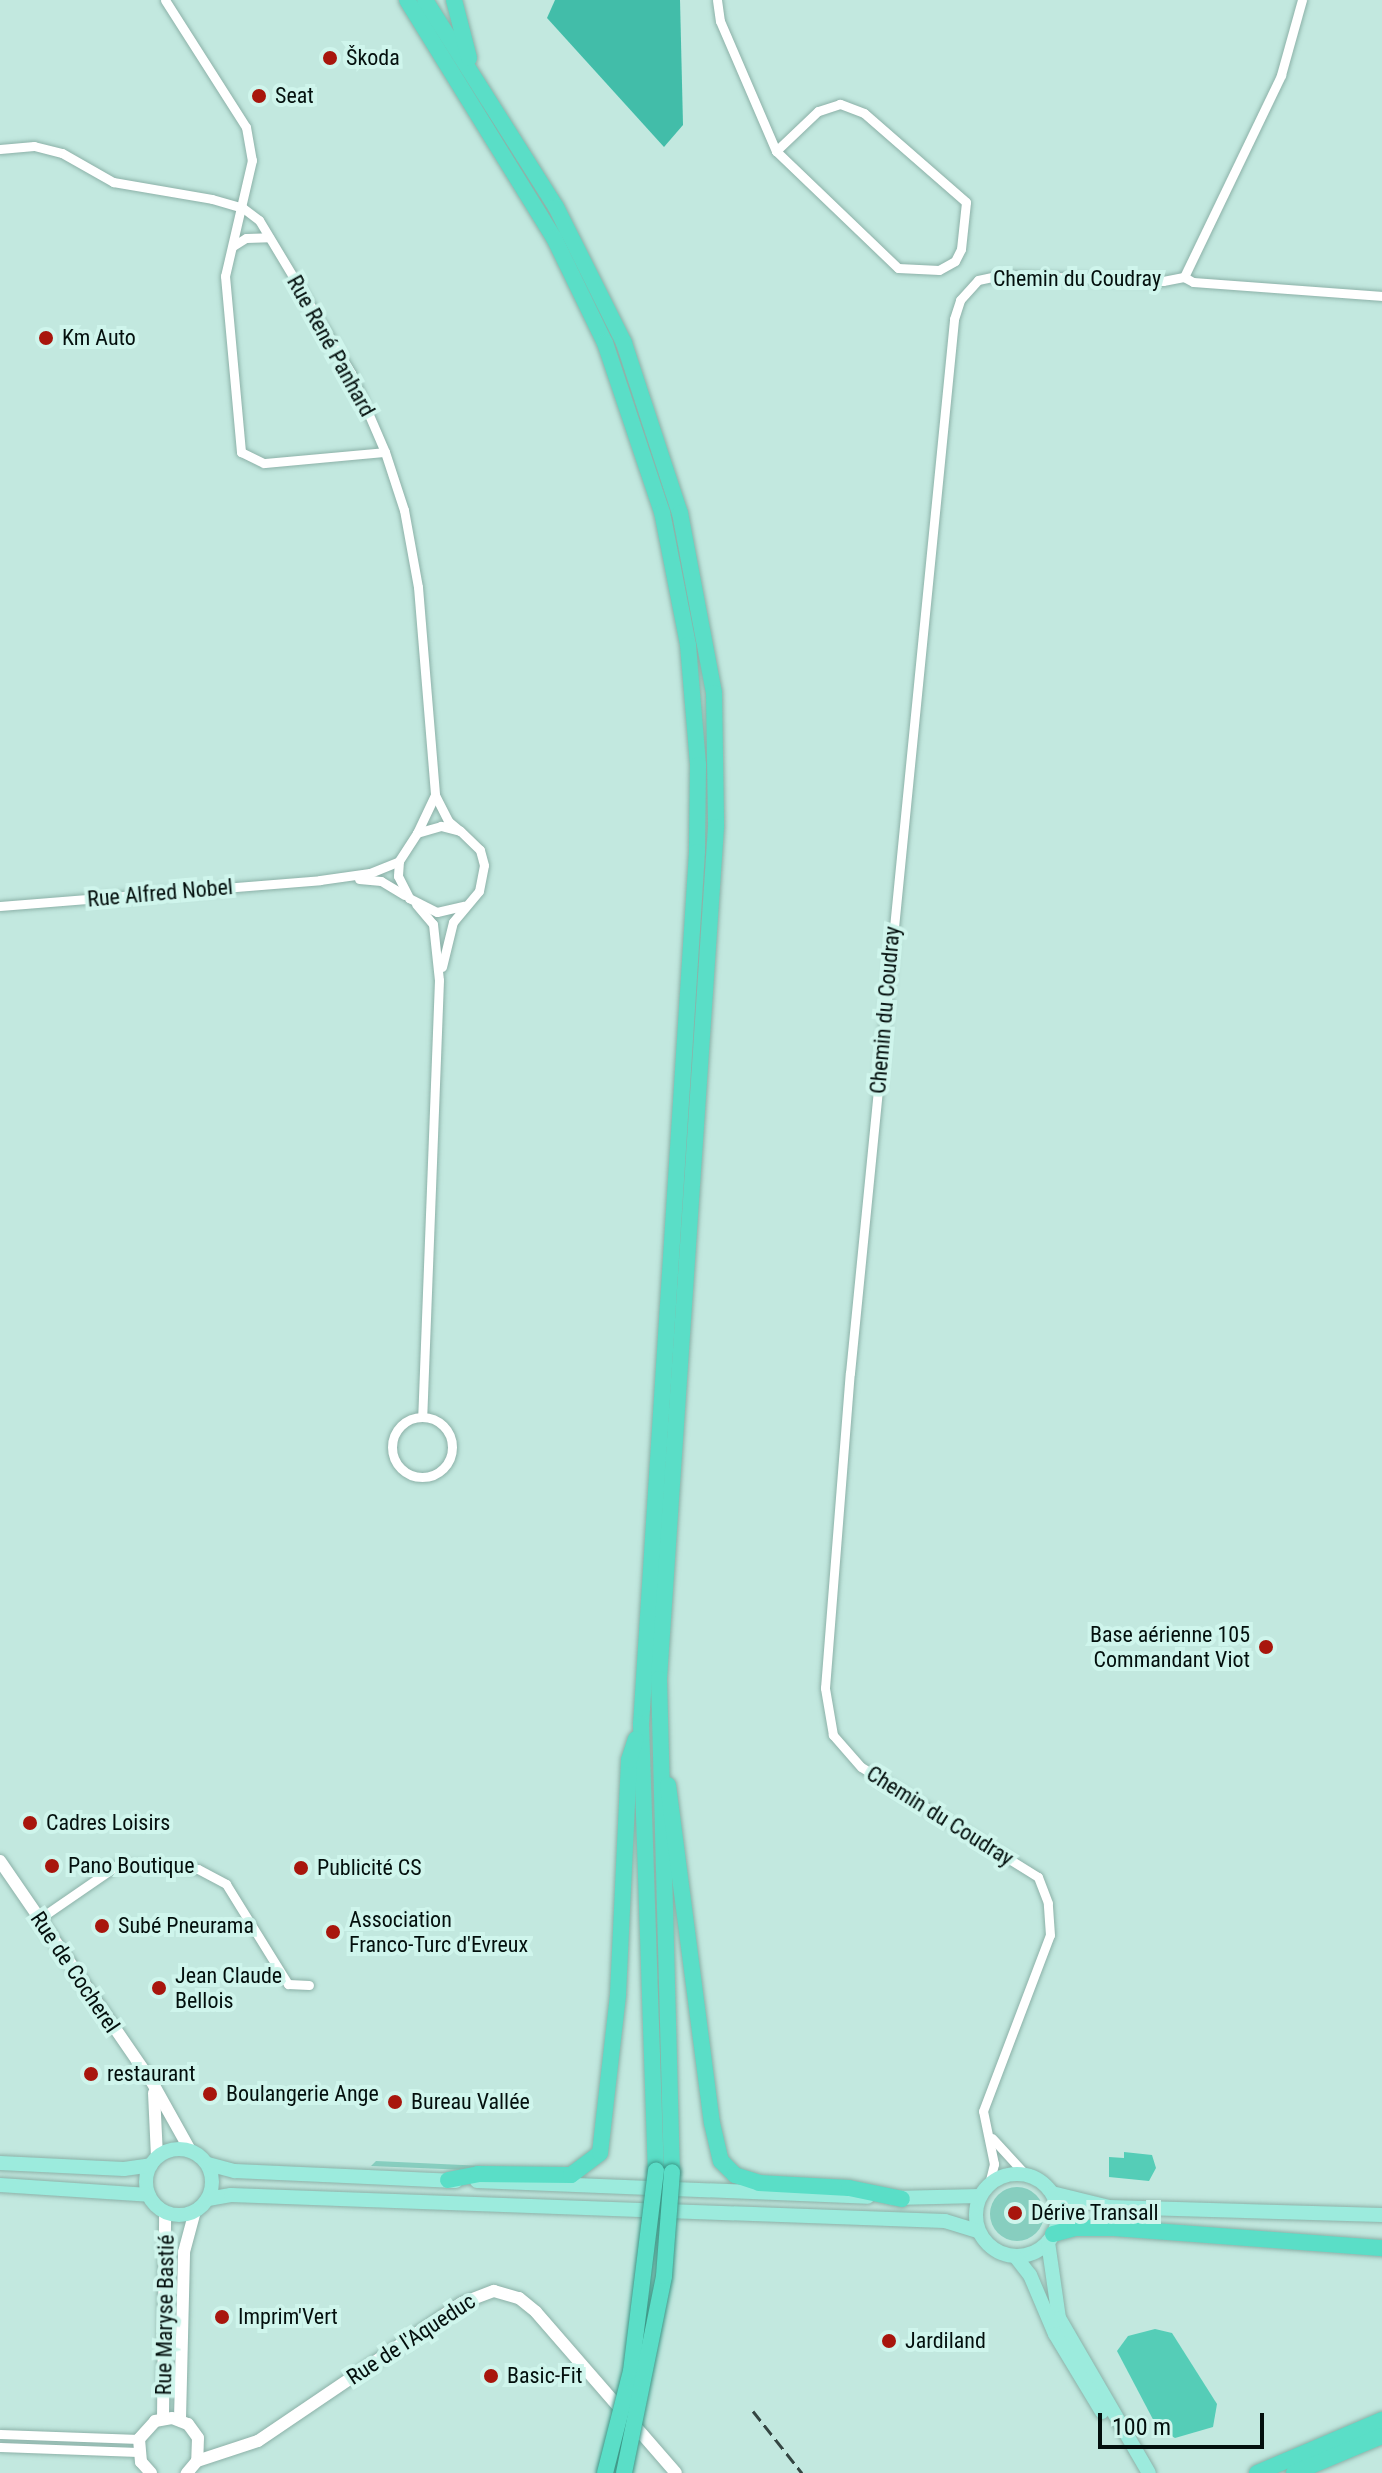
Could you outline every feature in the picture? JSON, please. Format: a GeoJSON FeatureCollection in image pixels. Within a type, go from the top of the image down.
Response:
{"type":"FeatureCollection","features":[{"type":"Feature","properties":{"kind":"highway"},"geometry":{"type":"LineString","coordinates":[[407,0],[554,238],[605,343],[662,512],[688,645],[698,765],[697,852],[641,1724],[664,2172],[640,2320],[605,2473]]}},
{"type":"Feature","properties":{"kind":"highway"},"geometry":{"type":"LineString","coordinates":[[425,0],[556,207],[641,387],[696,578],[714,693],[716,827],[659,1679],[664,2276],[624,2473]]}},
{"type":"Feature","properties":{"kind":"highway"},"geometry":{"type":"LineString","coordinates":[[454,0],[476,79]]}},
{"type":"Feature","properties":{"kind":"highway"},"geometry":{"type":"LineString","coordinates":[[659,1679],[675,1845],[717,2153],[728,2170],[745,2180],[849,2188],[902,2199]]}},
{"type":"Feature","properties":{"kind":"highway"},"geometry":{"type":"LineString","coordinates":[[448,2180],[478,2174],[571,2175],[600,2153],[617,2005],[629,1760],[641,1724]]}},
{"type":"Feature","properties":{"kind":"highway"},"geometry":{"type":"LineString","coordinates":[[1050,2238],[1075,2228],[1115,2228],[1382,2248]]}},
{"type":"Feature","properties":{"kind":"highway"},"geometry":{"type":"LineString","coordinates":[[1356,2430],[1382,2410]]}},
{"type":"Feature","properties":{"kind":"highway"},"geometry":{"type":"LineString","coordinates":[[1257,2473],[1382,2420]]}},
{"type":"Feature","properties":{"kind":"highway"},"geometry":{"type":"LineString","coordinates":[[1294,2473],[1382,2436]]}},
{"type":"Feature","properties":{"kind":"main road"},"geometry":{"type":"LineString","coordinates":[[0,2163],[124,2169],[154,2161],[173,2149],[190,2150],[208,2164],[235,2171],[902,2199],[984,2190],[1002,2176],[1025,2174],[1052,2193],[1109,2207],[1382,2215]]}},
{"type":"Feature","properties":{"kind":"main road"},"geometry":{"type":"LineString","coordinates":[[149,2195],[154,2161]]}},
{"type":"Feature","properties":{"kind":"main road"},"geometry":{"type":"LineString","coordinates":[[0,2185],[149,2195],[165,2212],[195,2211],[208,2199],[213,2182],[208,2164]]}},
{"type":"Feature","properties":{"kind":"main road"},"geometry":{"type":"LineString","coordinates":[[978,2231],[984,2190]]}},
{"type":"Feature","properties":{"kind":"main road"},"geometry":{"type":"LineString","coordinates":[[1052,2193],[1058,2214],[1050,2238],[1059,2318],[1149,2473]]}},
{"type":"Feature","properties":{"kind":"main road"},"geometry":{"type":"LineString","coordinates":[[208,2199],[231,2195],[945,2221],[978,2231],[991,2247],[1015,2256],[1030,2275],[1055,2334],[1139,2473]]}},
{"type":"Feature","properties":{"kind":"main road"},"geometry":{"type":"LineString","coordinates":[[1015,2256],[1050,2238]]}},
{"type":"Feature","properties":{"kind":"street"},"geometry":{"type":"LineString","coordinates":[[165,0],[246,127],[252,160],[225,276],[241,452],[264,463],[385,452]]}},
{"type":"Feature","properties":{"kind":"street"},"geometry":{"type":"LineString","coordinates":[[717,0],[720,21],[776,151],[898,268],[939,270],[955,261],[961,249],[966,202],[864,113],[840,104],[818,111],[776,151]]}},
{"type":"Feature","properties":{"kind":"street","name":"Chemin du Coudray"},"geometry":{"type":"LineString","coordinates":[[984,2190],[994,2164],[983,2111],[1050,1935],[1048,1903],[1038,1877],[861,1767],[833,1735],[825,1688],[855,1326],[952,334],[960,300],[978,280],[1001,275],[1163,281],[1184,277],[1281,75],[1302,0]]}},
{"type":"Feature","properties":{"kind":"street"},"geometry":{"type":"LineString","coordinates":[[0,149],[34,146],[62,153],[113,182],[243,208]]}},
{"type":"Feature","properties":{"kind":"street","name":"Rue René Panhard"},"geometry":{"type":"LineString","coordinates":[[243,208],[259,220],[351,373],[385,452],[404,510],[418,587],[435,795]]}},
{"type":"Feature","properties":{"kind":"street"},"geometry":{"type":"LineString","coordinates":[[231,248],[246,238],[269,237]]}},
{"type":"Feature","properties":{"kind":"street"},"geometry":{"type":"LineString","coordinates":[[1184,277],[1193,282],[1382,296]]}},
{"type":"Feature","properties":{"kind":"street"},"geometry":{"type":"LineString","coordinates":[[422,1417],[439,980],[433,924],[412,901],[398,876],[399,861],[435,795],[460,831]]}},
{"type":"Feature","properties":{"kind":"street"},"geometry":{"type":"LineString","coordinates":[[417,833],[441,826],[460,831],[473,839],[484,865],[479,891],[464,906],[450,930],[439,980]]}},
{"type":"Feature","properties":{"kind":"street","name":"Rue Alfred Nobel"},"geometry":{"type":"LineString","coordinates":[[0,906],[320,880],[370,873],[399,861]]}},
{"type":"Feature","properties":{"kind":"street","name":"Rue Alfred Nobel"},"geometry":{"type":"LineString","coordinates":[[320,880],[381,881],[412,901]]}},
{"type":"Feature","properties":{"kind":"street"},"geometry":{"type":"LineString","coordinates":[[412,901],[437,912],[464,906]]}},
{"type":"Feature","properties":{"kind":"street"},"geometry":{"type":"LineString","coordinates":[[422,1417],[447,1430],[452,1448],[445,1466],[419,1477],[402,1469],[392,1444],[399,1428],[422,1417]]}},
{"type":"Feature","properties":{"kind":"street","name":"Rue de Cocherel"},"geometry":{"type":"LineString","coordinates":[[0,1861],[152,2082],[190,2150]]}},
{"type":"Feature","properties":{"kind":"street"},"geometry":{"type":"LineString","coordinates":[[39,1919],[119,1864],[198,1869],[226,1884],[288,1984],[309,1985]]}},
{"type":"Feature","properties":{"kind":"street"},"geometry":{"type":"LineString","coordinates":[[152,2082],[154,2161]]}},
{"type":"Feature","properties":{"kind":"street"},"geometry":{"type":"LineString","coordinates":[[988,2133],[1025,2174]]}},
{"type":"Feature","properties":{"kind":"street","name":"Rue Maryse Bastié"},"geometry":{"type":"LineString","coordinates":[[180,2419],[184,2252],[195,2211]]}},
{"type":"Feature","properties":{"kind":"street","name":"Rue Maryse Bastié"},"geometry":{"type":"LineString","coordinates":[[163,2418],[165,2212]]}},
{"type":"Feature","properties":{"kind":"street","name":"Rue de l'Aqueduc"},"geometry":{"type":"LineString","coordinates":[[197,2461],[258,2441],[462,2303],[486,2292],[503,2292],[536,2312],[676,2473]]}},
{"type":"Feature","properties":{"kind":"street"},"geometry":{"type":"LineString","coordinates":[[151,2473],[139,2446],[148,2425],[163,2418],[180,2419],[198,2438],[229,2451]]}},
{"type":"Feature","properties":{"kind":"street"},"geometry":{"type":"LineString","coordinates":[[0,2434],[139,2446]]}},
{"type":"Feature","properties":{"kind":"street"},"geometry":{"type":"LineString","coordinates":[[187,2473],[197,2461],[198,2438]]}},
{"type":"Feature","properties":{"kind":"street"},"geometry":{"type":"LineString","coordinates":[[0,2447],[139,2446]]}},
{"type":"Feature","properties":{"kind":"shaded area"},"geometry":{"type":"Polygon","coordinates":[[[555,0],[680,0],[683,125],[664,147],[547,18],[555,0]]]}},
{"type":"Feature","properties":{"kind":"shaded area"},"geometry":{"type":"Polygon","coordinates":[[[1124,2152],[1152,2155],[1156,2168],[1149,2181],[1109,2177],[1109,2157],[1124,2158],[1124,2152]]]}},
{"type":"Feature","properties":{"kind":"shaded area"},"geometry":{"type":"Polygon","coordinates":[[[376,2161],[484,2166],[492,2171],[371,2166],[376,2161]]]}},
{"type":"Feature","properties":{"kind":"shaded area"},"geometry":{"type":"Polygon","coordinates":[[[1017,2187],[1036,2195],[1044,2214],[1036,2233],[1017,2241],[998,2233],[990,2214],[998,2195],[1017,2187]]]}},
{"type":"Feature","properties":{"kind":"shaded area"},"geometry":{"type":"Polygon","coordinates":[[[1155,2329],[1172,2333],[1217,2404],[1213,2427],[1175,2438],[1157,2427],[1117,2351],[1128,2336],[1155,2329]]]}},
{"type":"Feature","properties":{"kind":"railway"},"geometry":{"type":"LineString","coordinates":[[753,2411],[802,2473]]}},
{"type":"Feature","properties":{"kind":"place","name":"Škoda"},"geometry":{"type":"Point","coordinates":[330,58]}},
{"type":"Feature","properties":{"kind":"place","name":"Seat"},"geometry":{"type":"Point","coordinates":[259,96]}},
{"type":"Feature","properties":{"kind":"place","name":"Km Auto"},"geometry":{"type":"Point","coordinates":[46,338]}},
{"type":"Feature","properties":{"kind":"place","name":"Base aérienne 105 Commandant Viot"},"geometry":{"type":"Point","coordinates":[1266,1647]}},
{"type":"Feature","properties":{"kind":"place","name":"Cadres Loisirs"},"geometry":{"type":"Point","coordinates":[30,1823]}},
{"type":"Feature","properties":{"kind":"place","name":"Pano Boutique"},"geometry":{"type":"Point","coordinates":[52,1866]}},
{"type":"Feature","properties":{"kind":"place","name":"Publicité CS"},"geometry":{"type":"Point","coordinates":[301,1868]}},
{"type":"Feature","properties":{"kind":"place","name":"Subé Pneurama"},"geometry":{"type":"Point","coordinates":[102,1926]}},
{"type":"Feature","properties":{"kind":"place","name":"Association Franco-Turc d'Evreux"},"geometry":{"type":"Point","coordinates":[333,1932]}},
{"type":"Feature","properties":{"kind":"place","name":"Jean Claude Bellois"},"geometry":{"type":"Point","coordinates":[159,1988]}},
{"type":"Feature","properties":{"kind":"place","name":"restaurant"},"geometry":{"type":"Point","coordinates":[91,2074]}},
{"type":"Feature","properties":{"kind":"place","name":"Boulangerie Ange"},"geometry":{"type":"Point","coordinates":[210,2094]}},
{"type":"Feature","properties":{"kind":"place","name":"Bureau Vallée"},"geometry":{"type":"Point","coordinates":[395,2102]}},
{"type":"Feature","properties":{"kind":"place","name":"Dérive Transall"},"geometry":{"type":"Point","coordinates":[1015,2213]}},
{"type":"Feature","properties":{"kind":"place","name":"Imprim'Vert"},"geometry":{"type":"Point","coordinates":[222,2317]}},
{"type":"Feature","properties":{"kind":"place","name":"Jardiland"},"geometry":{"type":"Point","coordinates":[889,2341]}},
{"type":"Feature","properties":{"kind":"place","name":"Basic-Fit"},"geometry":{"type":"Point","coordinates":[491,2376]}}]}
